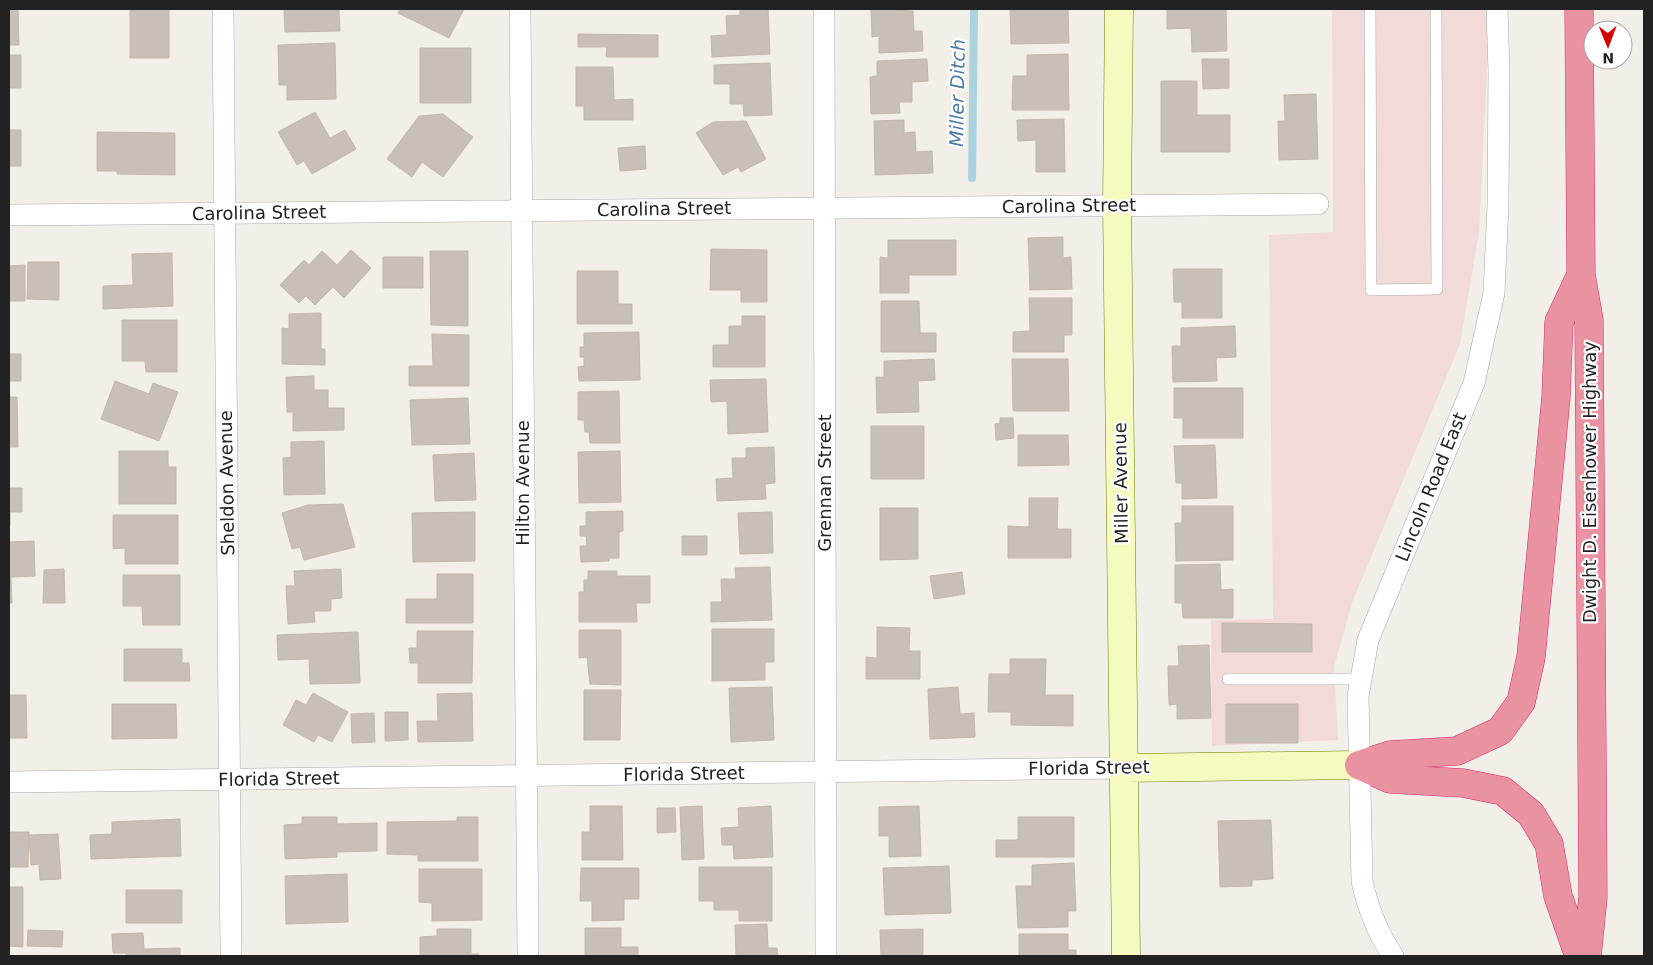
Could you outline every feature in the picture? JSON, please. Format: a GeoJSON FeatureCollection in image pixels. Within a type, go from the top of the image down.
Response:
{"type":"FeatureCollection","features":[{"type":"Feature","properties":{"kind":"highway","name":"Dwight D. Eisenhower Highway"},"geometry":{"type":"LineString","coordinates":[[1579,9],[1581,275],[1589,330],[1593,898],[1587,956]]}},
{"type":"Feature","properties":{"kind":"highway"},"geometry":{"type":"LineString","coordinates":[[1359,764],[1390,755],[1457,751],[1500,731],[1521,702],[1532,647],[1556,397],[1559,322],[1581,275]]}},
{"type":"Feature","properties":{"kind":"highway"},"geometry":{"type":"LineString","coordinates":[[1359,764],[1390,779],[1464,783],[1503,791],[1531,814],[1549,844],[1558,896],[1579,956]]}},
{"type":"Feature","properties":{"kind":"street","name":"Sheldon Avenue"},"geometry":{"type":"LineString","coordinates":[[223,9],[231,956]]}},
{"type":"Feature","properties":{"kind":"street","name":"Hilton Avenue"},"geometry":{"type":"LineString","coordinates":[[520,9],[528,956]]}},
{"type":"Feature","properties":{"kind":"street","name":"Grennan Street"},"geometry":{"type":"LineString","coordinates":[[824,9],[826,956]]}},
{"type":"Feature","properties":{"kind":"street","name":"Miller Avenue"},"geometry":{"type":"LineString","coordinates":[[1118,9],[1117,205],[1126,956]]}},
{"type":"Feature","properties":{"kind":"street","name":"Lincoln Road East"},"geometry":{"type":"LineString","coordinates":[[1393,956],[1381,939],[1369,910],[1362,881],[1358,696],[1368,640],[1474,383],[1494,292],[1498,195],[1499,71],[1497,9]]}},
{"type":"Feature","properties":{"kind":"street","name":"Carolina Street"},"geometry":{"type":"LineString","coordinates":[[9,215],[1318,204]]}},
{"type":"Feature","properties":{"kind":"street","name":"Florida Street"},"geometry":{"type":"LineString","coordinates":[[9,782],[1359,764]]}},
{"type":"Feature","properties":{"kind":"lane"},"geometry":{"type":"LineString","coordinates":[[1370,9],[1371,290],[1437,289],[1436,9]]}},
{"type":"Feature","properties":{"kind":"lane"},"geometry":{"type":"LineString","coordinates":[[1228,679],[1361,679]]}},
{"type":"Feature","properties":{"kind":"shaded area"},"geometry":{"type":"Polygon","coordinates":[[[1332,9],[1490,9],[1479,233],[1460,344],[1352,603],[1334,667],[1338,740],[1212,746],[1211,620],[1273,619],[1269,235],[1333,232],[1332,9]]]}},
{"type":"Feature","properties":{"kind":"building"},"geometry":{"type":"Polygon","coordinates":[[[9,9],[18,9],[19,45],[9,45],[9,9]]]}},
{"type":"Feature","properties":{"kind":"building"},"geometry":{"type":"Polygon","coordinates":[[[130,9],[169,9],[169,58],[130,58],[130,9]]]}},
{"type":"Feature","properties":{"kind":"building"},"geometry":{"type":"Polygon","coordinates":[[[284,9],[339,10],[340,31],[285,32],[284,9]]]}},
{"type":"Feature","properties":{"kind":"building"},"geometry":{"type":"Polygon","coordinates":[[[400,9],[464,9],[449,38],[398,13],[400,9]]]}},
{"type":"Feature","properties":{"kind":"building"},"geometry":{"type":"Polygon","coordinates":[[[740,9],[768,9],[770,54],[712,57],[711,36],[727,35],[726,16],[740,15],[740,9]]]}},
{"type":"Feature","properties":{"kind":"building"},"geometry":{"type":"Polygon","coordinates":[[[871,9],[913,11],[914,31],[922,31],[923,51],[879,53],[879,36],[872,37],[871,9]]]}},
{"type":"Feature","properties":{"kind":"building"},"geometry":{"type":"Polygon","coordinates":[[[1010,9],[1068,9],[1069,43],[1011,44],[1010,9]]]}},
{"type":"Feature","properties":{"kind":"building"},"geometry":{"type":"Polygon","coordinates":[[[1167,9],[1226,9],[1227,51],[1192,52],[1191,28],[1167,29],[1167,9]]]}},
{"type":"Feature","properties":{"kind":"building"},"geometry":{"type":"Polygon","coordinates":[[[578,34],[658,35],[658,57],[606,57],[607,47],[578,47],[578,34]]]}},
{"type":"Feature","properties":{"kind":"building"},"geometry":{"type":"Polygon","coordinates":[[[335,43],[336,99],[287,100],[287,85],[279,85],[278,45],[335,43]]]}},
{"type":"Feature","properties":{"kind":"building"},"geometry":{"type":"Polygon","coordinates":[[[420,48],[471,48],[471,103],[420,103],[420,48]]]}},
{"type":"Feature","properties":{"kind":"building"},"geometry":{"type":"Polygon","coordinates":[[[1068,54],[1069,110],[1012,110],[1013,76],[1027,76],[1027,55],[1068,54]]]}},
{"type":"Feature","properties":{"kind":"building"},"geometry":{"type":"Polygon","coordinates":[[[9,55],[21,55],[21,88],[9,88],[9,55]]]}},
{"type":"Feature","properties":{"kind":"building"},"geometry":{"type":"Polygon","coordinates":[[[927,59],[928,81],[912,82],[912,102],[899,102],[900,113],[871,114],[870,77],[877,76],[877,61],[927,59]]]}},
{"type":"Feature","properties":{"kind":"building"},"geometry":{"type":"Polygon","coordinates":[[[1202,59],[1229,59],[1229,88],[1203,89],[1202,59]]]}},
{"type":"Feature","properties":{"kind":"building"},"geometry":{"type":"Polygon","coordinates":[[[770,63],[772,115],[744,116],[743,104],[730,104],[730,84],[714,84],[714,65],[770,63]]]}},
{"type":"Feature","properties":{"kind":"building"},"geometry":{"type":"Polygon","coordinates":[[[576,67],[613,67],[614,100],[633,99],[633,120],[584,120],[584,106],[576,106],[576,67]]]}},
{"type":"Feature","properties":{"kind":"building"},"geometry":{"type":"Polygon","coordinates":[[[1161,81],[1197,81],[1197,115],[1230,115],[1230,152],[1161,152],[1161,81]]]}},
{"type":"Feature","properties":{"kind":"building"},"geometry":{"type":"Polygon","coordinates":[[[1316,94],[1318,159],[1279,160],[1278,121],[1285,121],[1284,95],[1316,94]]]}},
{"type":"Feature","properties":{"kind":"building"},"geometry":{"type":"Polygon","coordinates":[[[315,112],[330,138],[345,130],[356,149],[312,174],[304,161],[297,165],[278,132],[315,112]]]}},
{"type":"Feature","properties":{"kind":"building"},"geometry":{"type":"Polygon","coordinates":[[[443,114],[473,137],[443,177],[422,162],[412,177],[387,159],[419,116],[443,114]]]}},
{"type":"Feature","properties":{"kind":"building"},"geometry":{"type":"Polygon","coordinates":[[[1064,119],[1065,172],[1036,172],[1036,140],[1018,141],[1017,120],[1064,119]]]}},
{"type":"Feature","properties":{"kind":"building"},"geometry":{"type":"Polygon","coordinates":[[[904,120],[904,133],[915,132],[916,152],[932,151],[933,173],[875,175],[874,121],[904,120]]]}},
{"type":"Feature","properties":{"kind":"building"},"geometry":{"type":"Polygon","coordinates":[[[746,121],[766,159],[741,172],[738,167],[723,175],[696,133],[713,122],[746,121]]]}},
{"type":"Feature","properties":{"kind":"building"},"geometry":{"type":"Polygon","coordinates":[[[9,130],[21,130],[21,166],[9,166],[9,130]]]}},
{"type":"Feature","properties":{"kind":"building"},"geometry":{"type":"Polygon","coordinates":[[[97,132],[175,133],[175,175],[117,174],[117,171],[97,171],[97,132]]]}},
{"type":"Feature","properties":{"kind":"building"},"geometry":{"type":"Polygon","coordinates":[[[645,146],[646,169],[620,171],[618,148],[645,146]]]}},
{"type":"Feature","properties":{"kind":"building"},"geometry":{"type":"Polygon","coordinates":[[[1063,237],[1063,258],[1071,257],[1072,289],[1030,290],[1028,238],[1063,237]]]}},
{"type":"Feature","properties":{"kind":"building"},"geometry":{"type":"Polygon","coordinates":[[[888,240],[956,240],[956,275],[909,275],[909,293],[880,293],[880,257],[888,258],[888,240]]]}},
{"type":"Feature","properties":{"kind":"building"},"geometry":{"type":"Polygon","coordinates":[[[711,249],[767,250],[767,302],[741,302],[741,290],[710,290],[711,249]]]}},
{"type":"Feature","properties":{"kind":"building"},"geometry":{"type":"Polygon","coordinates":[[[351,250],[371,268],[344,298],[333,287],[315,305],[306,296],[299,303],[280,285],[304,260],[309,265],[322,251],[337,265],[351,250]]]}},
{"type":"Feature","properties":{"kind":"building"},"geometry":{"type":"Polygon","coordinates":[[[430,251],[468,251],[468,326],[431,325],[430,251]]]}},
{"type":"Feature","properties":{"kind":"building"},"geometry":{"type":"Polygon","coordinates":[[[172,253],[173,306],[103,309],[103,286],[133,285],[132,254],[172,253]]]}},
{"type":"Feature","properties":{"kind":"building"},"geometry":{"type":"Polygon","coordinates":[[[383,257],[423,257],[423,288],[383,288],[383,257]]]}},
{"type":"Feature","properties":{"kind":"building"},"geometry":{"type":"Polygon","coordinates":[[[28,262],[59,262],[59,300],[27,299],[28,262]]]}},
{"type":"Feature","properties":{"kind":"building"},"geometry":{"type":"Polygon","coordinates":[[[25,265],[25,301],[9,301],[9,266],[25,265]]]}},
{"type":"Feature","properties":{"kind":"building"},"geometry":{"type":"Polygon","coordinates":[[[1173,269],[1222,269],[1222,318],[1182,318],[1182,302],[1174,302],[1173,269]]]}},
{"type":"Feature","properties":{"kind":"building"},"geometry":{"type":"Polygon","coordinates":[[[577,271],[618,271],[618,304],[632,304],[632,324],[577,324],[577,271]]]}},
{"type":"Feature","properties":{"kind":"building"},"geometry":{"type":"Polygon","coordinates":[[[1029,298],[1072,298],[1072,335],[1064,335],[1064,352],[1013,352],[1013,332],[1030,331],[1029,298]]]}},
{"type":"Feature","properties":{"kind":"building"},"geometry":{"type":"Polygon","coordinates":[[[881,301],[919,301],[920,333],[936,333],[936,352],[881,352],[881,301]]]}},
{"type":"Feature","properties":{"kind":"building"},"geometry":{"type":"Polygon","coordinates":[[[321,313],[321,349],[325,349],[325,365],[282,364],[282,328],[289,329],[289,314],[321,313]]]}},
{"type":"Feature","properties":{"kind":"building"},"geometry":{"type":"Polygon","coordinates":[[[742,316],[765,316],[765,367],[713,367],[713,345],[729,345],[729,326],[742,326],[742,316]]]}},
{"type":"Feature","properties":{"kind":"building"},"geometry":{"type":"Polygon","coordinates":[[[122,320],[177,320],[177,372],[146,372],[145,361],[122,361],[122,320]]]}},
{"type":"Feature","properties":{"kind":"building"},"geometry":{"type":"Polygon","coordinates":[[[1235,326],[1236,357],[1216,358],[1217,381],[1173,382],[1172,346],[1181,346],[1181,328],[1235,326]]]}},
{"type":"Feature","properties":{"kind":"building"},"geometry":{"type":"Polygon","coordinates":[[[639,332],[640,380],[579,381],[578,367],[584,366],[584,357],[580,357],[580,347],[584,347],[584,333],[639,332]]]}},
{"type":"Feature","properties":{"kind":"building"},"geometry":{"type":"Polygon","coordinates":[[[432,334],[469,335],[469,386],[409,386],[409,366],[433,366],[432,334]]]}},
{"type":"Feature","properties":{"kind":"building"},"geometry":{"type":"Polygon","coordinates":[[[9,354],[21,354],[21,381],[9,381],[9,354]]]}},
{"type":"Feature","properties":{"kind":"building"},"geometry":{"type":"Polygon","coordinates":[[[934,359],[935,380],[918,381],[919,412],[877,413],[876,377],[884,377],[884,361],[934,359]]]}},
{"type":"Feature","properties":{"kind":"building"},"geometry":{"type":"Polygon","coordinates":[[[1012,359],[1068,359],[1069,411],[1013,411],[1012,359]]]}},
{"type":"Feature","properties":{"kind":"building"},"geometry":{"type":"Polygon","coordinates":[[[314,376],[314,390],[328,390],[328,408],[344,408],[344,430],[293,431],[293,412],[287,412],[286,377],[314,376]]]}},
{"type":"Feature","properties":{"kind":"building"},"geometry":{"type":"Polygon","coordinates":[[[766,379],[768,432],[728,434],[727,401],[711,402],[710,380],[766,379]]]}},
{"type":"Feature","properties":{"kind":"building"},"geometry":{"type":"Polygon","coordinates":[[[115,381],[149,394],[153,383],[178,392],[159,441],[101,419],[115,381]]]}},
{"type":"Feature","properties":{"kind":"building"},"geometry":{"type":"Polygon","coordinates":[[[1174,388],[1243,388],[1243,438],[1183,438],[1183,418],[1174,418],[1174,388]]]}},
{"type":"Feature","properties":{"kind":"building"},"geometry":{"type":"Polygon","coordinates":[[[619,391],[620,443],[590,443],[589,432],[585,432],[584,420],[578,420],[578,392],[619,391]]]}},
{"type":"Feature","properties":{"kind":"building"},"geometry":{"type":"Polygon","coordinates":[[[9,397],[17,397],[18,447],[9,447],[9,397]]]}},
{"type":"Feature","properties":{"kind":"building"},"geometry":{"type":"Polygon","coordinates":[[[468,398],[470,444],[412,445],[410,400],[468,398]]]}},
{"type":"Feature","properties":{"kind":"building"},"geometry":{"type":"Polygon","coordinates":[[[1000,418],[1013,418],[1014,438],[996,440],[995,424],[1000,423],[1000,418]]]}},
{"type":"Feature","properties":{"kind":"building"},"geometry":{"type":"Polygon","coordinates":[[[871,426],[924,426],[924,479],[871,479],[871,426]]]}},
{"type":"Feature","properties":{"kind":"building"},"geometry":{"type":"Polygon","coordinates":[[[1018,435],[1068,435],[1069,465],[1018,466],[1018,435]]]}},
{"type":"Feature","properties":{"kind":"building"},"geometry":{"type":"Polygon","coordinates":[[[324,441],[325,494],[284,495],[283,458],[291,457],[291,442],[324,441]]]}},
{"type":"Feature","properties":{"kind":"building"},"geometry":{"type":"Polygon","coordinates":[[[1215,445],[1217,498],[1182,499],[1182,483],[1176,483],[1174,446],[1215,445]]]}},
{"type":"Feature","properties":{"kind":"building"},"geometry":{"type":"Polygon","coordinates":[[[774,447],[775,483],[765,484],[766,499],[717,501],[716,479],[733,478],[732,458],[746,458],[746,448],[774,447]]]}},
{"type":"Feature","properties":{"kind":"building"},"geometry":{"type":"Polygon","coordinates":[[[119,451],[168,451],[168,467],[176,467],[176,504],[119,504],[119,451]]]}},
{"type":"Feature","properties":{"kind":"building"},"geometry":{"type":"Polygon","coordinates":[[[620,451],[621,502],[579,503],[578,452],[620,451]]]}},
{"type":"Feature","properties":{"kind":"building"},"geometry":{"type":"Polygon","coordinates":[[[474,453],[476,500],[435,501],[433,455],[474,453]]]}},
{"type":"Feature","properties":{"kind":"building"},"geometry":{"type":"Polygon","coordinates":[[[9,488],[22,488],[22,512],[10,512],[10,526],[9,526],[9,488]]]}},
{"type":"Feature","properties":{"kind":"building"},"geometry":{"type":"Polygon","coordinates":[[[1029,498],[1058,498],[1057,529],[1071,529],[1071,558],[1008,558],[1008,526],[1029,527],[1029,498]]]}},
{"type":"Feature","properties":{"kind":"building"},"geometry":{"type":"Polygon","coordinates":[[[343,504],[355,547],[304,560],[300,547],[292,549],[282,513],[308,505],[343,504]]]}},
{"type":"Feature","properties":{"kind":"building"},"geometry":{"type":"Polygon","coordinates":[[[1182,506],[1233,506],[1233,560],[1176,561],[1175,523],[1182,523],[1182,506]]]}},
{"type":"Feature","properties":{"kind":"building"},"geometry":{"type":"Polygon","coordinates":[[[880,508],[918,508],[918,559],[880,560],[880,508]]]}},
{"type":"Feature","properties":{"kind":"building"},"geometry":{"type":"Polygon","coordinates":[[[623,511],[623,531],[619,532],[619,558],[609,558],[609,561],[581,562],[580,546],[587,546],[586,536],[580,536],[580,526],[586,526],[586,512],[623,511]]]}},
{"type":"Feature","properties":{"kind":"building"},"geometry":{"type":"Polygon","coordinates":[[[475,512],[475,561],[413,562],[412,513],[475,512]]]}},
{"type":"Feature","properties":{"kind":"building"},"geometry":{"type":"Polygon","coordinates":[[[772,512],[773,553],[740,554],[738,513],[772,512]]]}},
{"type":"Feature","properties":{"kind":"building"},"geometry":{"type":"Polygon","coordinates":[[[113,515],[178,515],[178,564],[125,564],[125,548],[113,549],[113,515]]]}},
{"type":"Feature","properties":{"kind":"building"},"geometry":{"type":"Polygon","coordinates":[[[682,536],[707,536],[707,555],[682,555],[682,536]]]}},
{"type":"Feature","properties":{"kind":"building"},"geometry":{"type":"Polygon","coordinates":[[[34,541],[35,576],[11,577],[12,603],[9,603],[9,542],[34,541]]]}},
{"type":"Feature","properties":{"kind":"building"},"geometry":{"type":"Polygon","coordinates":[[[1220,564],[1221,590],[1233,589],[1233,618],[1183,618],[1182,603],[1175,603],[1175,565],[1220,564]]]}},
{"type":"Feature","properties":{"kind":"building"},"geometry":{"type":"Polygon","coordinates":[[[770,567],[772,620],[711,622],[711,602],[722,602],[721,579],[736,579],[735,568],[770,567]]]}},
{"type":"Feature","properties":{"kind":"building"},"geometry":{"type":"Polygon","coordinates":[[[64,569],[65,603],[43,603],[44,570],[64,569]]]}},
{"type":"Feature","properties":{"kind":"building"},"geometry":{"type":"Polygon","coordinates":[[[341,569],[342,598],[331,599],[331,611],[314,611],[315,622],[288,624],[286,586],[295,586],[294,571],[341,569]]]}},
{"type":"Feature","properties":{"kind":"building"},"geometry":{"type":"Polygon","coordinates":[[[588,571],[617,571],[617,576],[650,576],[650,603],[636,603],[637,622],[579,622],[579,592],[584,592],[584,580],[588,580],[588,571]]]}},
{"type":"Feature","properties":{"kind":"building"},"geometry":{"type":"Polygon","coordinates":[[[962,572],[965,594],[934,599],[930,576],[962,572]]]}},
{"type":"Feature","properties":{"kind":"building"},"geometry":{"type":"Polygon","coordinates":[[[437,574],[473,574],[473,623],[406,623],[406,599],[437,599],[437,574]]]}},
{"type":"Feature","properties":{"kind":"building"},"geometry":{"type":"Polygon","coordinates":[[[123,575],[180,575],[180,625],[143,625],[142,606],[123,606],[123,575]]]}},
{"type":"Feature","properties":{"kind":"building"},"geometry":{"type":"Polygon","coordinates":[[[1222,623],[1312,624],[1312,652],[1222,652],[1222,623]]]}},
{"type":"Feature","properties":{"kind":"building"},"geometry":{"type":"Polygon","coordinates":[[[877,627],[910,628],[909,651],[920,651],[920,679],[866,679],[866,657],[877,658],[877,627]]]}},
{"type":"Feature","properties":{"kind":"building"},"geometry":{"type":"Polygon","coordinates":[[[712,629],[774,629],[774,662],[765,662],[765,680],[712,681],[712,629]]]}},
{"type":"Feature","properties":{"kind":"building"},"geometry":{"type":"Polygon","coordinates":[[[579,630],[621,630],[621,685],[590,684],[587,657],[579,658],[579,630]]]}},
{"type":"Feature","properties":{"kind":"building"},"geometry":{"type":"Polygon","coordinates":[[[417,631],[473,631],[472,683],[418,683],[418,663],[410,663],[409,648],[417,648],[417,631]]]}},
{"type":"Feature","properties":{"kind":"building"},"geometry":{"type":"Polygon","coordinates":[[[358,632],[360,683],[310,684],[309,659],[278,660],[277,635],[358,632]]]}},
{"type":"Feature","properties":{"kind":"building"},"geometry":{"type":"Polygon","coordinates":[[[1209,645],[1211,718],[1177,719],[1177,704],[1169,705],[1168,666],[1179,666],[1178,646],[1209,645]]]}},
{"type":"Feature","properties":{"kind":"building"},"geometry":{"type":"Polygon","coordinates":[[[124,649],[182,649],[182,663],[189,663],[190,681],[124,681],[124,649]]]}},
{"type":"Feature","properties":{"kind":"building"},"geometry":{"type":"Polygon","coordinates":[[[1010,659],[1046,659],[1045,695],[1073,695],[1073,726],[1011,725],[1011,712],[988,712],[989,674],[1010,674],[1010,659]]]}},
{"type":"Feature","properties":{"kind":"building"},"geometry":{"type":"Polygon","coordinates":[[[772,687],[774,740],[731,742],[729,688],[772,687]]]}},
{"type":"Feature","properties":{"kind":"building"},"geometry":{"type":"Polygon","coordinates":[[[958,687],[960,714],[974,713],[975,737],[930,739],[928,689],[958,687]]]}},
{"type":"Feature","properties":{"kind":"building"},"geometry":{"type":"Polygon","coordinates":[[[584,690],[621,690],[620,740],[584,740],[584,690]]]}},
{"type":"Feature","properties":{"kind":"building"},"geometry":{"type":"Polygon","coordinates":[[[313,693],[348,712],[332,742],[318,735],[314,742],[283,725],[296,700],[306,705],[313,693]]]}},
{"type":"Feature","properties":{"kind":"building"},"geometry":{"type":"Polygon","coordinates":[[[472,693],[473,741],[418,742],[417,721],[438,721],[437,694],[472,693]]]}},
{"type":"Feature","properties":{"kind":"building"},"geometry":{"type":"Polygon","coordinates":[[[9,695],[26,695],[27,738],[9,738],[9,695]]]}},
{"type":"Feature","properties":{"kind":"building"},"geometry":{"type":"Polygon","coordinates":[[[112,704],[176,704],[177,738],[112,739],[112,704]]]}},
{"type":"Feature","properties":{"kind":"building"},"geometry":{"type":"Polygon","coordinates":[[[1226,704],[1298,704],[1298,743],[1226,743],[1226,704]]]}},
{"type":"Feature","properties":{"kind":"building"},"geometry":{"type":"Polygon","coordinates":[[[385,712],[408,712],[408,740],[385,741],[385,712]]]}},
{"type":"Feature","properties":{"kind":"building"},"geometry":{"type":"Polygon","coordinates":[[[374,713],[375,742],[352,743],[351,714],[374,713]]]}},
{"type":"Feature","properties":{"kind":"building"},"geometry":{"type":"Polygon","coordinates":[[[590,806],[622,806],[623,860],[582,860],[582,832],[590,832],[590,806]]]}},
{"type":"Feature","properties":{"kind":"building"},"geometry":{"type":"Polygon","coordinates":[[[702,806],[704,859],[682,860],[680,807],[702,806]]]}},
{"type":"Feature","properties":{"kind":"building"},"geometry":{"type":"Polygon","coordinates":[[[771,806],[773,857],[734,859],[733,845],[722,845],[721,828],[739,827],[738,808],[771,806]]]}},
{"type":"Feature","properties":{"kind":"building"},"geometry":{"type":"Polygon","coordinates":[[[919,806],[921,856],[889,857],[889,836],[879,836],[879,807],[919,806]]]}},
{"type":"Feature","properties":{"kind":"building"},"geometry":{"type":"Polygon","coordinates":[[[657,808],[675,808],[676,832],[657,833],[657,808]]]}},
{"type":"Feature","properties":{"kind":"building"},"geometry":{"type":"Polygon","coordinates":[[[302,817],[337,817],[337,824],[377,823],[377,851],[337,852],[337,857],[285,859],[284,825],[302,824],[302,817]]]}},
{"type":"Feature","properties":{"kind":"building"},"geometry":{"type":"Polygon","coordinates":[[[457,817],[478,817],[478,861],[418,861],[418,855],[387,854],[387,822],[457,821],[457,817]]]}},
{"type":"Feature","properties":{"kind":"building"},"geometry":{"type":"Polygon","coordinates":[[[1018,817],[1074,817],[1074,857],[996,857],[996,840],[1018,840],[1018,817]]]}},
{"type":"Feature","properties":{"kind":"building"},"geometry":{"type":"Polygon","coordinates":[[[180,819],[181,856],[91,859],[90,835],[112,834],[112,822],[180,819]]]}},
{"type":"Feature","properties":{"kind":"building"},"geometry":{"type":"Polygon","coordinates":[[[1271,820],[1273,879],[1252,880],[1252,886],[1220,887],[1218,821],[1271,820]]]}},
{"type":"Feature","properties":{"kind":"building"},"geometry":{"type":"Polygon","coordinates":[[[9,832],[29,832],[28,867],[9,867],[9,832]]]}},
{"type":"Feature","properties":{"kind":"building"},"geometry":{"type":"Polygon","coordinates":[[[58,834],[61,879],[40,880],[39,864],[31,865],[29,835],[58,834]]]}},
{"type":"Feature","properties":{"kind":"building"},"geometry":{"type":"Polygon","coordinates":[[[1074,863],[1076,911],[1068,911],[1068,927],[1018,928],[1016,886],[1032,886],[1032,865],[1074,863]]]}},
{"type":"Feature","properties":{"kind":"building"},"geometry":{"type":"Polygon","coordinates":[[[949,866],[951,913],[885,915],[883,868],[949,866]]]}},
{"type":"Feature","properties":{"kind":"building"},"geometry":{"type":"Polygon","coordinates":[[[699,867],[772,867],[772,921],[739,921],[739,910],[714,910],[714,901],[699,901],[699,867]]]}},
{"type":"Feature","properties":{"kind":"building"},"geometry":{"type":"Polygon","coordinates":[[[581,868],[639,868],[639,899],[624,899],[624,920],[592,921],[592,901],[580,901],[581,868]]]}},
{"type":"Feature","properties":{"kind":"building"},"geometry":{"type":"Polygon","coordinates":[[[419,869],[482,869],[482,920],[432,921],[432,903],[419,902],[419,869]]]}},
{"type":"Feature","properties":{"kind":"building"},"geometry":{"type":"Polygon","coordinates":[[[347,874],[348,922],[286,924],[285,876],[347,874]]]}},
{"type":"Feature","properties":{"kind":"building"},"geometry":{"type":"Polygon","coordinates":[[[9,887],[23,887],[23,947],[9,946],[9,887]]]}},
{"type":"Feature","properties":{"kind":"building"},"geometry":{"type":"Polygon","coordinates":[[[126,890],[182,890],[182,923],[126,923],[126,890]]]}},
{"type":"Feature","properties":{"kind":"building"},"geometry":{"type":"Polygon","coordinates":[[[767,924],[768,948],[777,948],[778,956],[736,956],[735,925],[767,924]]]}},
{"type":"Feature","properties":{"kind":"building"},"geometry":{"type":"Polygon","coordinates":[[[585,928],[621,928],[621,947],[638,947],[638,956],[585,956],[585,928]]]}},
{"type":"Feature","properties":{"kind":"building"},"geometry":{"type":"Polygon","coordinates":[[[437,929],[471,929],[471,954],[479,954],[479,956],[420,956],[420,937],[437,936],[437,929]]]}},
{"type":"Feature","properties":{"kind":"building"},"geometry":{"type":"Polygon","coordinates":[[[923,929],[923,956],[881,956],[880,930],[923,929]]]}},
{"type":"Feature","properties":{"kind":"building"},"geometry":{"type":"Polygon","coordinates":[[[28,930],[63,931],[62,947],[27,946],[28,930]]]}},
{"type":"Feature","properties":{"kind":"building"},"geometry":{"type":"Polygon","coordinates":[[[143,933],[144,949],[180,948],[180,956],[126,956],[126,953],[113,953],[112,934],[143,933]]]}},
{"type":"Feature","properties":{"kind":"building"},"geometry":{"type":"Polygon","coordinates":[[[1019,934],[1068,934],[1068,950],[1076,950],[1076,956],[1019,956],[1019,934]]]}},
{"type":"Feature","properties":{"kind":"waterway","name":"Miller Ditch"},"geometry":{"type":"LineString","coordinates":[[972,178],[974,9]]}}]}
